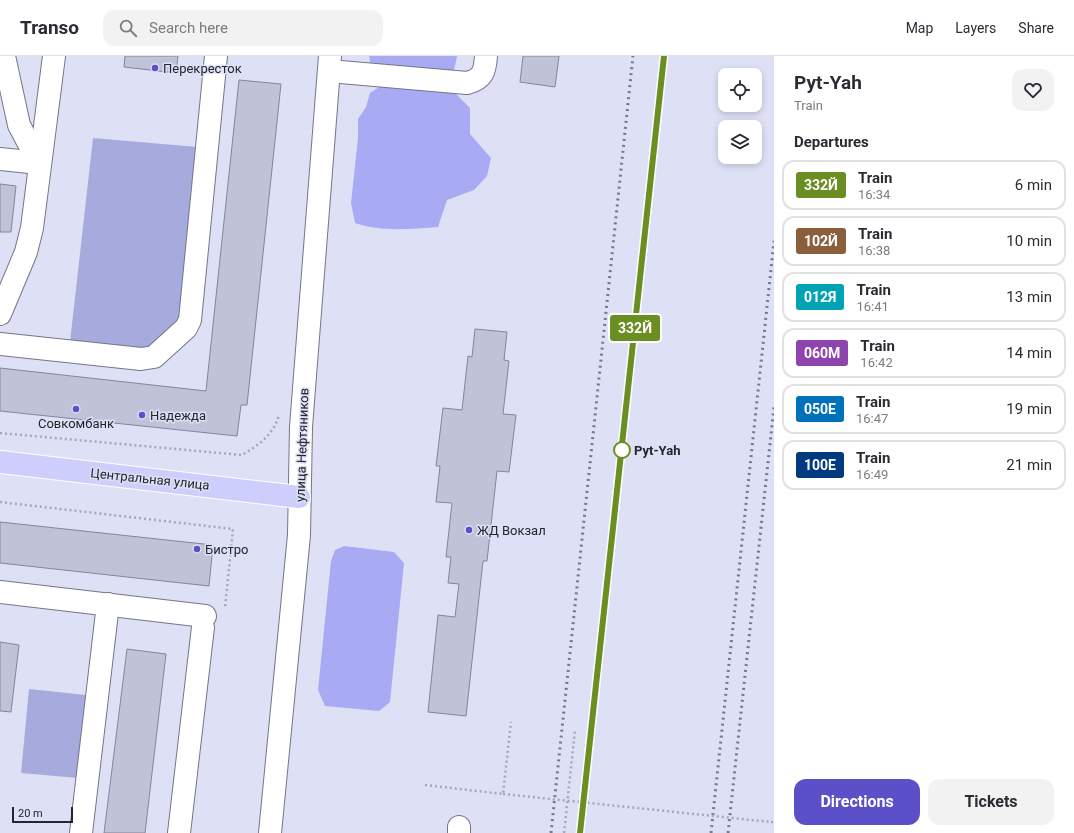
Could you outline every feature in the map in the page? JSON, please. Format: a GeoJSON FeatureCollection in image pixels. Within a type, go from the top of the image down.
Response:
{"type":"FeatureCollection","features":[{"type":"Feature","properties":{"kind":"main road","name":"Центральная улица"},"geometry":{"type":"LineString","coordinates":[[0,462],[299,496]]}},
{"type":"Feature","properties":{"kind":"street"},"geometry":{"type":"LineString","coordinates":[[4,56],[9,124],[39,163]]}},
{"type":"Feature","properties":{"kind":"street"},"geometry":{"type":"LineString","coordinates":[[0,314],[9,275],[26,252],[32,228],[39,163],[54,56]]}},
{"type":"Feature","properties":{"kind":"street"},"geometry":{"type":"LineString","coordinates":[[0,344],[141,359],[154,358],[186,328],[190,320],[216,56]]}},
{"type":"Feature","properties":{"kind":"street"},"geometry":{"type":"LineString","coordinates":[[329,64],[467,83],[477,80],[482,74],[486,56]]}},
{"type":"Feature","properties":{"kind":"street","name":"улица Нефтяников"},"geometry":{"type":"LineString","coordinates":[[270,833],[299,535],[301,427],[329,64]]}},
{"type":"Feature","properties":{"kind":"street"},"geometry":{"type":"LineString","coordinates":[[0,159],[39,163]]}},
{"type":"Feature","properties":{"kind":"street"},"geometry":{"type":"LineString","coordinates":[[0,592],[108,604],[204,622],[179,833]]}},
{"type":"Feature","properties":{"kind":"street"},"geometry":{"type":"LineString","coordinates":[[81,833],[108,604]]}},
{"type":"Feature","properties":{"kind":"path"},"geometry":{"type":"LineString","coordinates":[[0,433],[242,455],[251,450],[270,433],[276,424],[279,413]]}},
{"type":"Feature","properties":{"kind":"path"},"geometry":{"type":"LineString","coordinates":[[0,502],[233,529]]}},
{"type":"Feature","properties":{"kind":"path"},"geometry":{"type":"LineString","coordinates":[[503,794],[511,722]]}},
{"type":"Feature","properties":{"kind":"path"},"geometry":{"type":"LineString","coordinates":[[564,833],[575,730]]}},
{"type":"Feature","properties":{"kind":"path"},"geometry":{"type":"LineString","coordinates":[[425,785],[773,822]]}},
{"type":"Feature","properties":{"kind":"shaded area"},"geometry":{"type":"Polygon","coordinates":[[[369,56],[457,56],[453,75],[371,68],[369,56]]]}},
{"type":"Feature","properties":{"kind":"shaded area"},"geometry":{"type":"Polygon","coordinates":[[[379,87],[447,91],[456,94],[470,108],[470,134],[491,158],[487,176],[474,190],[447,200],[438,227],[385,229],[355,223],[351,203],[358,138],[358,119],[366,107],[370,93],[379,87]]]}},
{"type":"Feature","properties":{"kind":"shaded area"},"geometry":{"type":"Polygon","coordinates":[[[93,138],[197,147],[181,319],[147,349],[70,342],[93,138]]]}},
{"type":"Feature","properties":{"kind":"shaded area"},"geometry":{"type":"Polygon","coordinates":[[[344,546],[394,552],[404,563],[390,702],[379,711],[325,706],[318,690],[331,561],[335,550],[344,546]]]}},
{"type":"Feature","properties":{"kind":"shaded area"},"geometry":{"type":"Polygon","coordinates":[[[29,689],[86,695],[78,778],[21,773],[29,689]]]}},
{"type":"Feature","properties":{"kind":"building","name":"Перекресток"},"geometry":{"type":"Polygon","coordinates":[[[125,56],[178,56],[176,73],[124,67],[125,56]]]}},
{"type":"Feature","properties":{"kind":"building"},"geometry":{"type":"Polygon","coordinates":[[[523,56],[559,56],[555,87],[520,82],[523,56]]]}},
{"type":"Feature","properties":{"kind":"building"},"geometry":{"type":"Polygon","coordinates":[[[239,80],[281,84],[247,405],[241,405],[237,436],[0,411],[0,368],[206,391],[239,80]]]}},
{"type":"Feature","properties":{"kind":"building"},"geometry":{"type":"Polygon","coordinates":[[[0,184],[16,186],[11,232],[0,232],[0,184]]]}},
{"type":"Feature","properties":{"kind":"building","name":"ЖД Вокзал"},"geometry":{"type":"Polygon","coordinates":[[[475,329],[507,332],[504,360],[509,361],[503,414],[516,415],[509,472],[497,471],[487,561],[483,561],[466,716],[428,712],[438,615],[455,617],[459,584],[448,583],[451,557],[446,557],[452,503],[436,502],[440,466],[436,466],[443,408],[462,410],[468,356],[472,357],[475,329]]]}},
{"type":"Feature","properties":{"kind":"building"},"geometry":{"type":"Polygon","coordinates":[[[0,522],[213,545],[209,586],[0,563],[0,522]]]}},
{"type":"Feature","properties":{"kind":"building"},"geometry":{"type":"Polygon","coordinates":[[[0,642],[19,645],[11,712],[0,711],[0,642]]]}},
{"type":"Feature","properties":{"kind":"building"},"geometry":{"type":"Polygon","coordinates":[[[127,649],[166,654],[145,833],[104,833],[127,649]]]}},
{"type":"Feature","properties":{"kind":"railway"},"geometry":{"type":"LineString","coordinates":[[551,833],[633,56]]}},
{"type":"Feature","properties":{"kind":"railway"},"geometry":{"type":"LineString","coordinates":[[580,833],[664,56]]}},
{"type":"Feature","properties":{"kind":"railway"},"geometry":{"type":"LineString","coordinates":[[711,833],[774,241]]}},
{"type":"Feature","properties":{"kind":"railway"},"geometry":{"type":"LineString","coordinates":[[728,833],[774,407]]}},
{"type":"Feature","properties":{"kind":"train","name":"332Й"},"geometry":{"type":"LineString","coordinates":[[580,833],[664,56]]}},
{"type":"Feature","properties":{"kind":"place","name":"Перекресток"},"geometry":{"type":"Point","coordinates":[155,68]}},
{"type":"Feature","properties":{"kind":"place","name":"Совкомбанк"},"geometry":{"type":"Point","coordinates":[76,409]}},
{"type":"Feature","properties":{"kind":"place","name":"Надежда"},"geometry":{"type":"Point","coordinates":[142,415]}},
{"type":"Feature","properties":{"kind":"place","name":"Pyt-Yah"},"geometry":{"type":"Point","coordinates":[622,450]}},
{"type":"Feature","properties":{"kind":"place","name":"ЖД Вокзал"},"geometry":{"type":"Point","coordinates":[469,530]}},
{"type":"Feature","properties":{"kind":"place","name":"Бистро"},"geometry":{"type":"Point","coordinates":[197,549]}}]}
